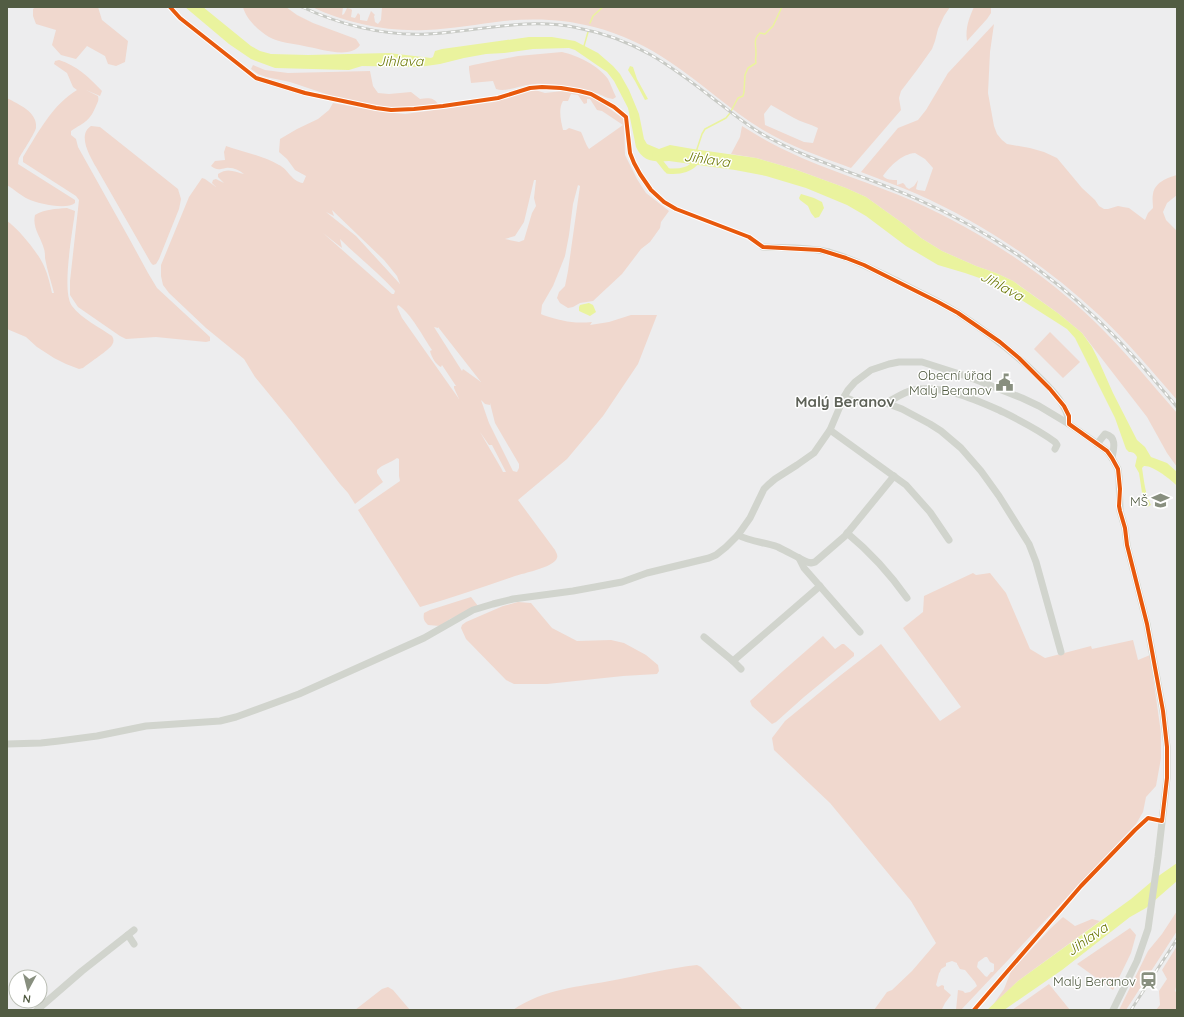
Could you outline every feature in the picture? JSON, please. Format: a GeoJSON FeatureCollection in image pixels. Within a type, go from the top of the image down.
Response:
{"type":"FeatureCollection","features":[{"type":"Feature","properties":{"kind":"street"},"geometry":{"type":"LineString","coordinates":[[763,247],[820,250],[846,258],[864,265],[951,309],[1000,342],[1022,361],[1050,389],[1064,406],[1069,416],[1070,424]]}},
{"type":"Feature","properties":{"kind":"street"},"geometry":{"type":"LineString","coordinates":[[7,744],[59,742],[146,726],[220,721],[236,717],[299,694],[424,638],[473,610],[513,599],[573,591],[622,582],[647,573],[703,560],[716,555],[738,535],[750,518],[764,489],[775,479],[797,466],[814,453],[830,430],[844,397],[855,382],[871,370],[879,367],[899,362],[922,362],[969,377],[1039,406],[1070,424],[1097,444],[1112,458],[1118,468],[1120,489],[1119,506],[1125,528],[1127,545],[1147,624],[1163,711],[1167,747],[1167,778],[1157,868],[1148,929],[1137,961],[1113,1010]]}},
{"type":"Feature","properties":{"kind":"street"},"geometry":{"type":"LineString","coordinates":[[886,403],[912,390],[936,390],[961,394],[1033,427],[1055,442],[1058,445],[1055,449]]}},
{"type":"Feature","properties":{"kind":"street"},"geometry":{"type":"LineString","coordinates":[[844,397],[854,401],[886,403],[902,409],[930,424],[956,442],[981,471],[999,496],[1029,544],[1061,652]]}},
{"type":"Feature","properties":{"kind":"street"},"geometry":{"type":"LineString","coordinates":[[830,430],[894,476],[910,490],[930,512],[949,540]]}},
{"type":"Feature","properties":{"kind":"street"},"geometry":{"type":"LineString","coordinates":[[1097,444],[1105,434],[1112,438],[1114,444],[1112,458]]}},
{"type":"Feature","properties":{"kind":"street"},"geometry":{"type":"LineString","coordinates":[[738,535],[745,539],[765,543],[779,548],[811,563],[815,562],[838,542],[894,476]]}},
{"type":"Feature","properties":{"kind":"street"},"geometry":{"type":"LineString","coordinates":[[846,533],[859,544],[889,575],[907,598]]}},
{"type":"Feature","properties":{"kind":"street"},"geometry":{"type":"LineString","coordinates":[[799,558],[804,568],[860,632]]}},
{"type":"Feature","properties":{"kind":"street"},"geometry":{"type":"LineString","coordinates":[[732,661],[820,586]]}},
{"type":"Feature","properties":{"kind":"street"},"geometry":{"type":"LineString","coordinates":[[704,637],[741,669]]}},
{"type":"Feature","properties":{"kind":"street"},"geometry":{"type":"LineString","coordinates":[[38,1010],[82,971],[131,933],[134,944]]}},
{"type":"Feature","properties":{"kind":"shaded area"},"geometry":{"type":"Polygon","coordinates":[[[36,7],[98,7],[102,20],[128,41],[125,62],[116,66],[108,64],[105,56],[87,46],[76,59],[61,55],[52,45],[56,30],[36,24],[33,16],[33,9],[36,7]]]}},
{"type":"Feature","properties":{"kind":"shaded area"},"geometry":{"type":"Polygon","coordinates":[[[243,7],[286,7],[297,15],[313,23],[356,39],[360,45],[349,52],[334,52],[277,41],[257,28],[247,16],[243,7]]]}},
{"type":"Feature","properties":{"kind":"shaded area"},"geometry":{"type":"Polygon","coordinates":[[[312,7],[343,7],[342,15],[347,8],[351,9],[351,17],[355,18],[358,13],[360,15],[360,20],[367,21],[371,11],[375,15],[375,22],[378,24],[381,20],[382,7],[950,7],[938,29],[932,49],[901,91],[899,98],[901,110],[851,168],[806,151],[773,136],[739,114],[682,70],[661,56],[634,41],[604,30],[572,22],[538,19],[504,21],[455,28],[397,30],[353,22],[312,7]],[[771,105],[764,114],[765,125],[804,142],[813,143],[818,128],[771,105]]]}},
{"type":"Feature","properties":{"kind":"shaded area"},"geometry":{"type":"Polygon","coordinates":[[[974,7],[991,7],[991,13],[967,41],[968,23],[974,7]]]}},
{"type":"Feature","properties":{"kind":"shaded area"},"geometry":{"type":"Polygon","coordinates":[[[994,24],[990,52],[988,93],[994,126],[997,134],[1002,140],[1007,144],[1030,148],[1057,158],[1099,206],[1104,209],[1118,206],[1129,208],[1145,220],[1148,213],[1153,208],[1153,196],[1156,186],[1166,179],[1177,175],[1177,195],[1167,203],[1163,212],[1166,220],[1177,231],[1177,400],[1139,356],[1099,315],[1057,279],[1013,247],[990,232],[942,206],[910,191],[861,172],[898,128],[918,120],[926,110],[948,73],[994,24]],[[915,153],[910,154],[901,158],[889,168],[883,176],[887,179],[897,180],[897,185],[903,183],[909,189],[914,186],[918,180],[916,189],[925,191],[933,168],[925,159],[915,153]]]}},
{"type":"Feature","properties":{"kind":"shaded area"},"geometry":{"type":"Polygon","coordinates":[[[562,52],[581,58],[604,74],[608,79],[616,97],[610,99],[588,91],[551,84],[530,84],[500,90],[496,89],[493,81],[471,83],[469,66],[518,56],[562,52]]]}},
{"type":"Feature","properties":{"kind":"shaded area"},"geometry":{"type":"Polygon","coordinates":[[[59,60],[82,72],[102,91],[100,96],[86,90],[98,96],[98,102],[89,118],[71,131],[71,135],[76,139],[78,147],[157,288],[210,337],[210,341],[206,342],[156,337],[126,339],[78,307],[70,295],[70,281],[79,200],[76,196],[23,162],[23,157],[46,120],[60,103],[77,90],[73,87],[67,73],[54,64],[55,61],[59,60]]]}},
{"type":"Feature","properties":{"kind":"shaded area"},"geometry":{"type":"Polygon","coordinates":[[[253,65],[265,70],[288,73],[370,71],[373,86],[378,93],[389,94],[411,92],[420,99],[432,99],[438,104],[395,108],[363,103],[335,97],[290,82],[266,77],[251,69],[253,65]]]}},
{"type":"Feature","properties":{"kind":"shaded area"},"geometry":{"type":"Polygon","coordinates":[[[535,90],[545,93],[563,91],[596,99],[624,119],[625,155],[646,193],[669,211],[661,222],[660,228],[650,242],[641,249],[622,274],[593,301],[580,303],[568,308],[560,303],[557,298],[559,292],[565,286],[568,271],[580,186],[578,185],[573,204],[565,256],[553,286],[542,305],[541,314],[568,322],[592,322],[590,325],[609,322],[631,315],[657,315],[638,364],[603,416],[567,459],[518,500],[555,550],[557,556],[556,560],[552,564],[542,568],[420,607],[358,510],[400,481],[399,459],[397,458],[377,470],[377,473],[383,482],[355,504],[348,493],[255,377],[244,359],[206,328],[169,293],[163,285],[161,265],[189,197],[202,178],[216,187],[212,183],[213,180],[216,179],[224,183],[218,177],[218,174],[222,172],[231,171],[244,174],[234,169],[217,169],[211,166],[215,161],[225,160],[224,152],[226,146],[273,162],[282,167],[293,178],[303,183],[306,176],[295,170],[287,159],[279,152],[280,139],[318,119],[329,110],[333,103],[405,114],[494,102],[535,90]],[[571,94],[568,101],[563,101],[560,111],[563,130],[569,128],[581,132],[589,149],[623,125],[602,111],[597,110],[590,99],[587,99],[587,103],[584,104],[578,95],[571,94]],[[534,180],[524,222],[515,236],[505,239],[519,242],[524,240],[532,213],[536,206],[534,198],[536,180],[534,180]],[[332,210],[334,216],[326,212],[356,236],[400,284],[397,276],[384,260],[332,210]],[[323,233],[392,294],[394,294],[395,291],[340,239],[342,248],[323,233]],[[398,305],[397,307],[402,318],[459,399],[454,388],[454,386],[456,386],[442,365],[441,367],[439,366],[434,360],[430,351],[432,350],[421,332],[403,308],[398,305]],[[434,327],[462,371],[463,369],[481,382],[438,327],[434,327]],[[481,400],[489,423],[513,471],[517,472],[519,464],[495,423],[490,403],[490,405],[485,404],[481,400]],[[480,432],[501,468],[503,472],[506,472],[492,445],[489,445],[480,432]]]}},
{"type":"Feature","properties":{"kind":"shaded area"},"geometry":{"type":"Polygon","coordinates":[[[7,98],[31,113],[36,122],[35,131],[19,158],[18,164],[75,200],[75,203],[66,206],[52,206],[38,203],[25,198],[7,185],[7,98]]]}},
{"type":"Feature","properties":{"kind":"shaded area"},"geometry":{"type":"Polygon","coordinates":[[[91,126],[100,127],[178,189],[181,199],[179,209],[156,264],[153,265],[151,263],[91,157],[86,146],[85,135],[91,126]]]}},
{"type":"Feature","properties":{"kind":"shaded area"},"geometry":{"type":"Polygon","coordinates":[[[742,126],[775,145],[803,158],[913,201],[962,225],[1009,254],[1053,285],[1105,332],[1137,366],[1177,413],[1177,467],[1167,453],[1147,417],[1082,333],[1059,314],[1013,281],[942,251],[921,238],[866,197],[794,169],[756,158],[731,154],[740,137],[742,126]]]}},
{"type":"Feature","properties":{"kind":"shaded area"},"geometry":{"type":"Polygon","coordinates":[[[67,208],[75,211],[70,245],[68,274],[69,298],[76,311],[112,336],[114,340],[112,345],[107,350],[83,368],[79,369],[54,358],[37,347],[26,337],[7,329],[7,221],[12,224],[38,255],[45,269],[52,293],[54,293],[43,245],[34,220],[35,215],[46,210],[67,208]]]}},
{"type":"Feature","properties":{"kind":"shaded area"},"geometry":{"type":"Polygon","coordinates":[[[1050,332],[1080,362],[1063,378],[1034,349],[1050,332]]]}},
{"type":"Feature","properties":{"kind":"shaded area"},"geometry":{"type":"Polygon","coordinates":[[[973,573],[976,575],[990,573],[1006,593],[1030,649],[1045,658],[1091,646],[1092,649],[1133,640],[1138,660],[1150,655],[1161,733],[1161,758],[1156,786],[1146,797],[1143,812],[1136,824],[961,1010],[956,1010],[958,990],[965,993],[970,992],[977,986],[965,970],[960,969],[957,963],[952,961],[946,963],[946,966],[941,969],[936,985],[938,987],[942,985],[944,986],[944,989],[951,995],[945,1003],[942,1009],[943,1010],[874,1010],[887,992],[892,990],[912,971],[936,943],[911,901],[830,803],[774,750],[772,738],[785,721],[881,644],[940,721],[961,707],[903,628],[923,612],[924,596],[973,573]],[[987,957],[978,962],[977,967],[987,977],[991,972],[993,972],[994,964],[990,962],[987,957]]]}},
{"type":"Feature","properties":{"kind":"shaded area"},"geometry":{"type":"Polygon","coordinates":[[[471,597],[478,606],[450,619],[440,626],[428,625],[425,621],[424,613],[471,597]]]}},
{"type":"Feature","properties":{"kind":"shaded area"},"geometry":{"type":"Polygon","coordinates":[[[518,602],[531,603],[552,628],[577,641],[611,640],[624,643],[646,655],[658,665],[659,671],[657,674],[547,684],[514,684],[506,680],[466,639],[461,628],[466,622],[503,606],[518,602]]]}},
{"type":"Feature","properties":{"kind":"shaded area"},"geometry":{"type":"Polygon","coordinates":[[[823,636],[835,649],[844,644],[854,653],[854,656],[772,724],[752,706],[750,701],[823,636]]]}},
{"type":"Feature","properties":{"kind":"shaded area"},"geometry":{"type":"Polygon","coordinates":[[[1177,911],[1177,931],[1126,1010],[1119,1010],[1148,951],[1162,934],[1177,911]]]}},
{"type":"Feature","properties":{"kind":"shaded area"},"geometry":{"type":"Polygon","coordinates":[[[1063,917],[1075,926],[1092,919],[1100,921],[1018,981],[993,1005],[1004,989],[1011,971],[1063,917]]]}},
{"type":"Feature","properties":{"kind":"shaded area"},"geometry":{"type":"Polygon","coordinates":[[[1130,928],[1136,935],[1131,953],[1113,990],[1077,964],[1130,928]]]}},
{"type":"Feature","properties":{"kind":"shaded area"},"geometry":{"type":"Polygon","coordinates":[[[1177,946],[1177,983],[1175,991],[1176,992],[1177,989],[1177,1010],[1156,1010],[1160,1005],[1159,991],[1167,979],[1162,970],[1177,946]]]}},
{"type":"Feature","properties":{"kind":"shaded area"},"geometry":{"type":"Polygon","coordinates":[[[697,965],[701,967],[743,1010],[513,1010],[537,997],[562,989],[697,965]]]}},
{"type":"Feature","properties":{"kind":"shaded area"},"geometry":{"type":"Polygon","coordinates":[[[1049,984],[1070,1010],[1012,1010],[1049,984]]]}},
{"type":"Feature","properties":{"kind":"shaded area"},"geometry":{"type":"Polygon","coordinates":[[[388,987],[393,990],[410,1010],[355,1010],[382,989],[388,987]]]}},
{"type":"Feature","properties":{"kind":"water","name":"Jihlava"},"geometry":{"type":"Polygon","coordinates":[[[185,7],[203,7],[251,46],[260,51],[271,54],[308,55],[389,53],[431,58],[433,57],[435,51],[442,49],[529,37],[552,37],[575,41],[598,53],[620,74],[629,90],[639,114],[644,139],[647,144],[659,149],[670,145],[756,158],[794,169],[846,188],[866,197],[921,238],[942,251],[1013,281],[1059,314],[1082,333],[1092,347],[1137,440],[1145,447],[1151,457],[1167,463],[1177,472],[1177,486],[1157,470],[1144,466],[1142,468],[1145,487],[1151,505],[1147,507],[1143,499],[1139,473],[1135,466],[1137,457],[1134,453],[1129,452],[1126,449],[1115,418],[1075,338],[1067,329],[994,283],[938,265],[906,246],[866,216],[847,205],[806,188],[766,176],[669,161],[654,161],[642,156],[636,147],[628,108],[614,81],[607,72],[575,50],[569,48],[533,49],[486,54],[419,67],[362,66],[349,70],[275,68],[251,59],[229,44],[185,7]]]}},
{"type":"Feature","properties":{"kind":"water"},"geometry":{"type":"Polygon","coordinates":[[[630,66],[633,67],[637,79],[648,99],[645,100],[628,70],[630,66]]]}},
{"type":"Feature","properties":{"kind":"water"},"geometry":{"type":"Polygon","coordinates":[[[801,194],[822,202],[824,208],[819,217],[815,218],[808,206],[800,200],[799,198],[801,194]]]}},
{"type":"Feature","properties":{"kind":"water"},"geometry":{"type":"Polygon","coordinates":[[[589,303],[593,305],[596,312],[590,316],[579,311],[580,305],[589,303]]]}},
{"type":"Feature","properties":{"kind":"water","name":"Jihlava"},"geometry":{"type":"Polygon","coordinates":[[[1177,863],[1177,881],[1146,908],[1130,917],[1062,970],[1004,1010],[987,1010],[1018,981],[1131,899],[1157,877],[1177,863]]]}},
{"type":"Feature","properties":{"kind":"waterway"},"geometry":{"type":"LineString","coordinates":[[590,23],[593,16],[603,7]]}},
{"type":"Feature","properties":{"kind":"waterway","name":"Jihlava"},"geometry":{"type":"LineString","coordinates":[[696,152],[705,129],[726,118],[738,98],[743,96],[745,75],[748,68],[756,63],[756,38],[760,33],[765,34],[773,26],[782,7]]}},
{"type":"Feature","properties":{"kind":"waterway"},"geometry":{"type":"LineString","coordinates":[[584,46],[588,32]]}},
{"type":"Feature","properties":{"kind":"waterway"},"geometry":{"type":"LineString","coordinates":[[655,155],[666,169]]}},
{"type":"Feature","properties":{"kind":"waterway","name":"Jihlava"},"geometry":{"type":"LineString","coordinates":[[668,171],[685,170],[693,166],[699,159]]}},
{"type":"Feature","properties":{"kind":"railway"},"geometry":{"type":"LineString","coordinates":[[302,7],[348,24],[396,33],[428,34],[522,24],[560,25],[598,33],[635,46],[667,65],[699,87],[745,123],[782,145],[917,199],[989,236],[1055,282],[1107,328],[1148,372],[1177,407]]}},
{"type":"Feature","properties":{"kind":"railway"},"geometry":{"type":"LineString","coordinates":[[1131,1010],[1177,939]]}},
{"type":"Feature","properties":{"kind":"cycle path"},"geometry":{"type":"LineString","coordinates":[[170,7],[180,18],[256,78],[305,93],[376,108],[391,110],[443,106],[498,98],[530,88],[542,87],[561,88],[591,94],[614,107],[626,117],[630,153],[634,163],[651,190],[664,202],[676,209],[749,237],[763,247],[820,250],[846,258],[864,265],[958,313],[1000,342],[1019,358],[1050,389],[1064,406],[1069,416],[1069,424],[1107,451],[1118,469],[1120,489],[1119,506],[1125,528],[1127,545],[1147,624],[1163,711],[1167,747],[1167,778],[1162,821],[1148,818],[1135,830],[1081,886],[974,1010]]}},
{"type":"Feature","properties":{"kind":"place","name":"Obecní úřad Malý Beranov"},"geometry":{"type":"Point","coordinates":[1005,382]}},
{"type":"Feature","properties":{"kind":"place","name":"MŠ"},"geometry":{"type":"Point","coordinates":[1161,501]}},
{"type":"Feature","properties":{"kind":"place","name":"Malý Beranov"},"geometry":{"type":"Point","coordinates":[1149,981]}},
{"type":"Feature","properties":{"kind":"district","name":"Malý Beranov"},"geometry":{"type":"Point","coordinates":[845,401]}}]}
